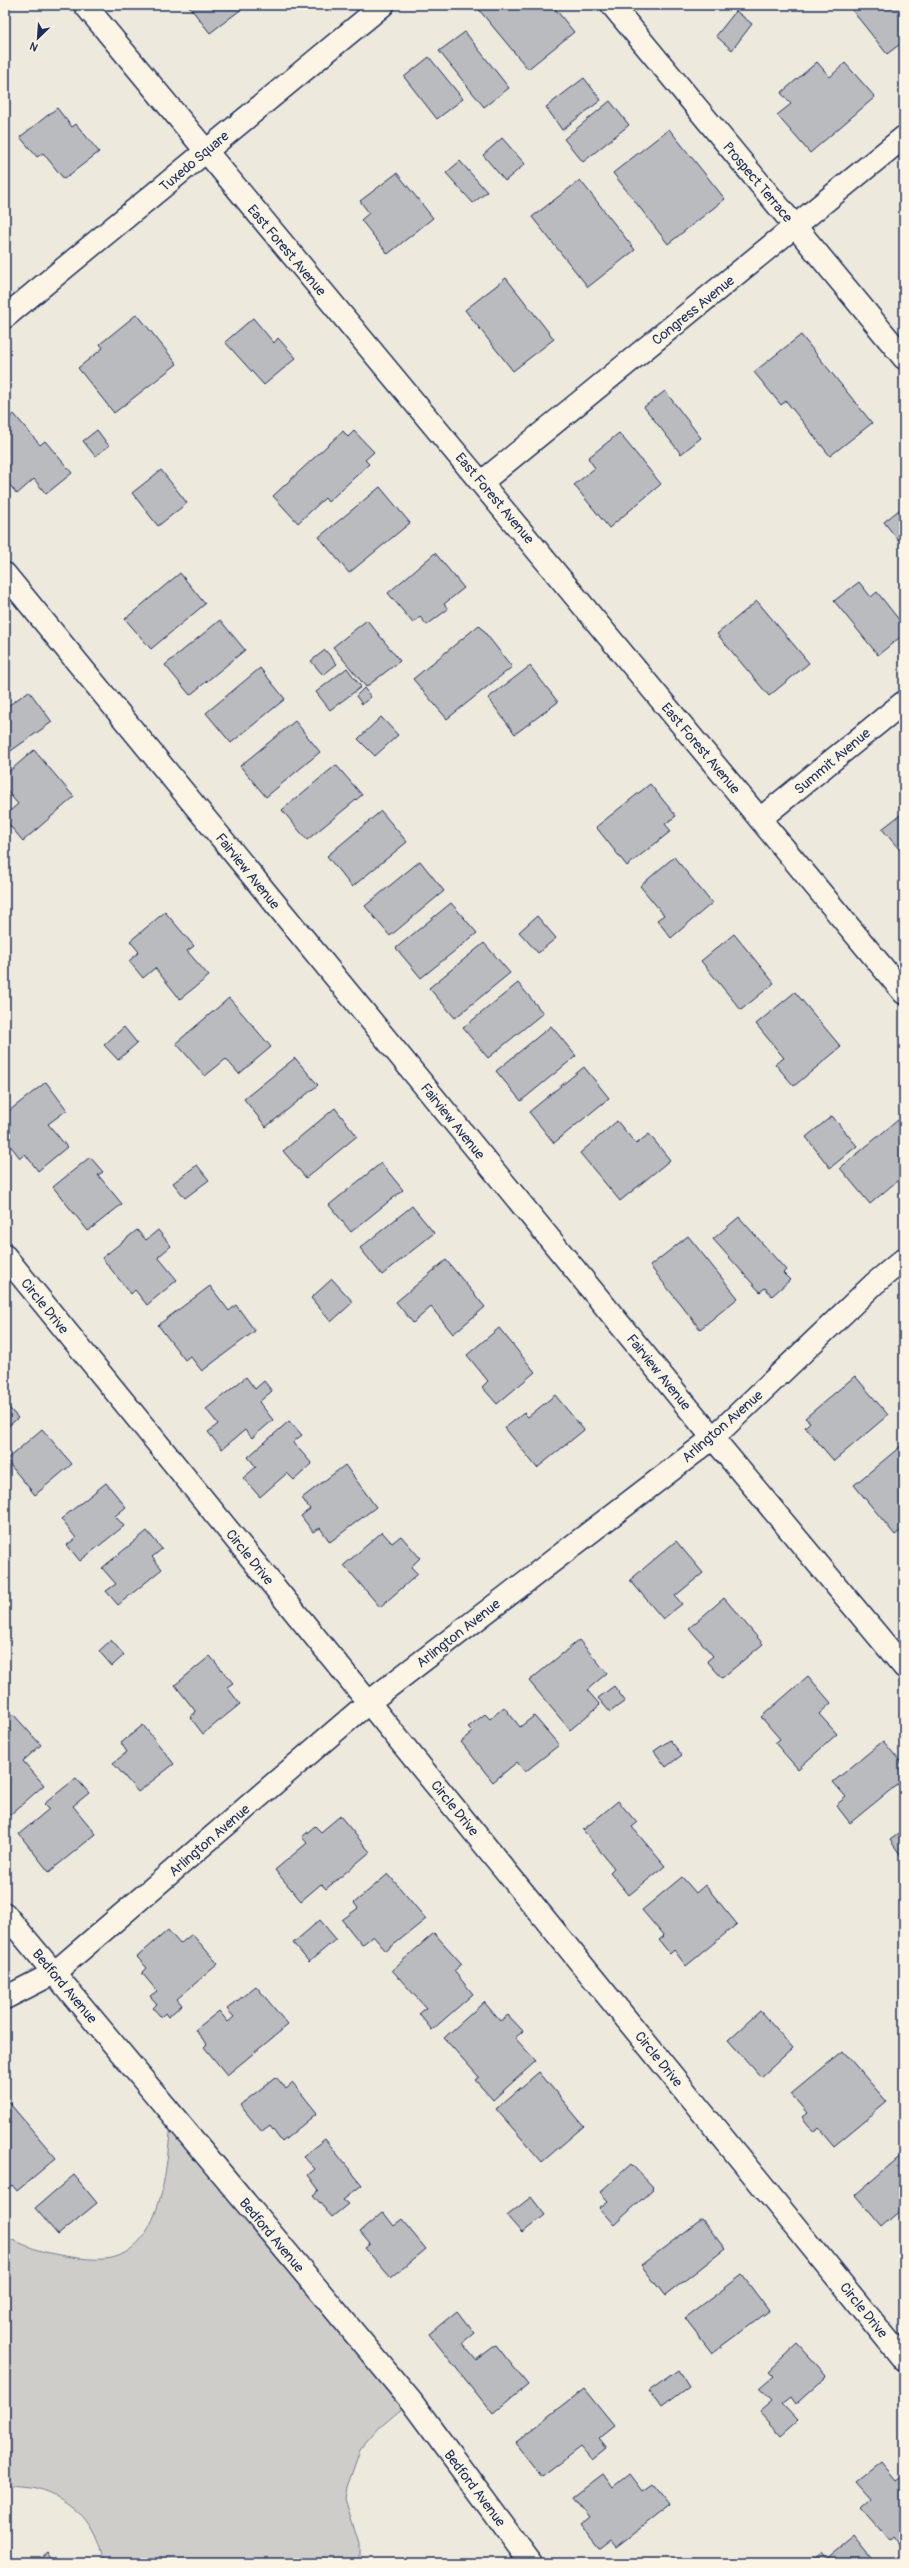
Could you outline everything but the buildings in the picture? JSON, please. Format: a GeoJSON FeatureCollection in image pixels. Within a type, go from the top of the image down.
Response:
{"type":"FeatureCollection","features":[{"type":"Feature","properties":{"kind":"street","name":"East Forest Avenue"},"geometry":{"type":"LineString","coordinates":[[85,5],[205,152],[482,482],[904,993]]}},
{"type":"Feature","properties":{"kind":"street","name":"Tuxedo Square"},"geometry":{"type":"LineString","coordinates":[[5,317],[383,5]]}},
{"type":"Feature","properties":{"kind":"street","name":"Prospect Terrace"},"geometry":{"type":"LineString","coordinates":[[612,5],[904,358]]}},
{"type":"Feature","properties":{"kind":"street","name":"Congress Avenue"},"geometry":{"type":"LineString","coordinates":[[482,482],[904,137]]}},
{"type":"Feature","properties":{"kind":"street","name":"Fairview Avenue"},"geometry":{"type":"LineString","coordinates":[[5,574],[713,1438],[904,1667]]}},
{"type":"Feature","properties":{"kind":"street","name":"Summit Avenue"},"geometry":{"type":"LineString","coordinates":[[760,819],[904,702]]}},
{"type":"Feature","properties":{"kind":"street","name":"Circle Drive"},"geometry":{"type":"LineString","coordinates":[[5,1256],[904,2360]]}},
{"type":"Feature","properties":{"kind":"street","name":"Arlington Avenue"},"geometry":{"type":"LineString","coordinates":[[5,1998],[54,1973],[369,1702],[713,1438],[874,1284],[904,1259]]}},
{"type":"Feature","properties":{"kind":"street","name":"Bedford Avenue"},"geometry":{"type":"LineString","coordinates":[[5,1914],[411,2401],[530,2563]]}},
{"type":"Feature","properties":{"kind":"shaded area"},"geometry":{"type":"Polygon","coordinates":[[[172,2116],[411,2401],[379,2428],[360,2450],[347,2487],[345,2499],[359,2543],[359,2563],[104,2563],[101,2550],[90,2525],[72,2506],[49,2492],[36,2488],[5,2484],[5,2238],[45,2252],[88,2259],[112,2258],[130,2250],[143,2236],[153,2219],[160,2198],[165,2177],[172,2116]]]}}]}
